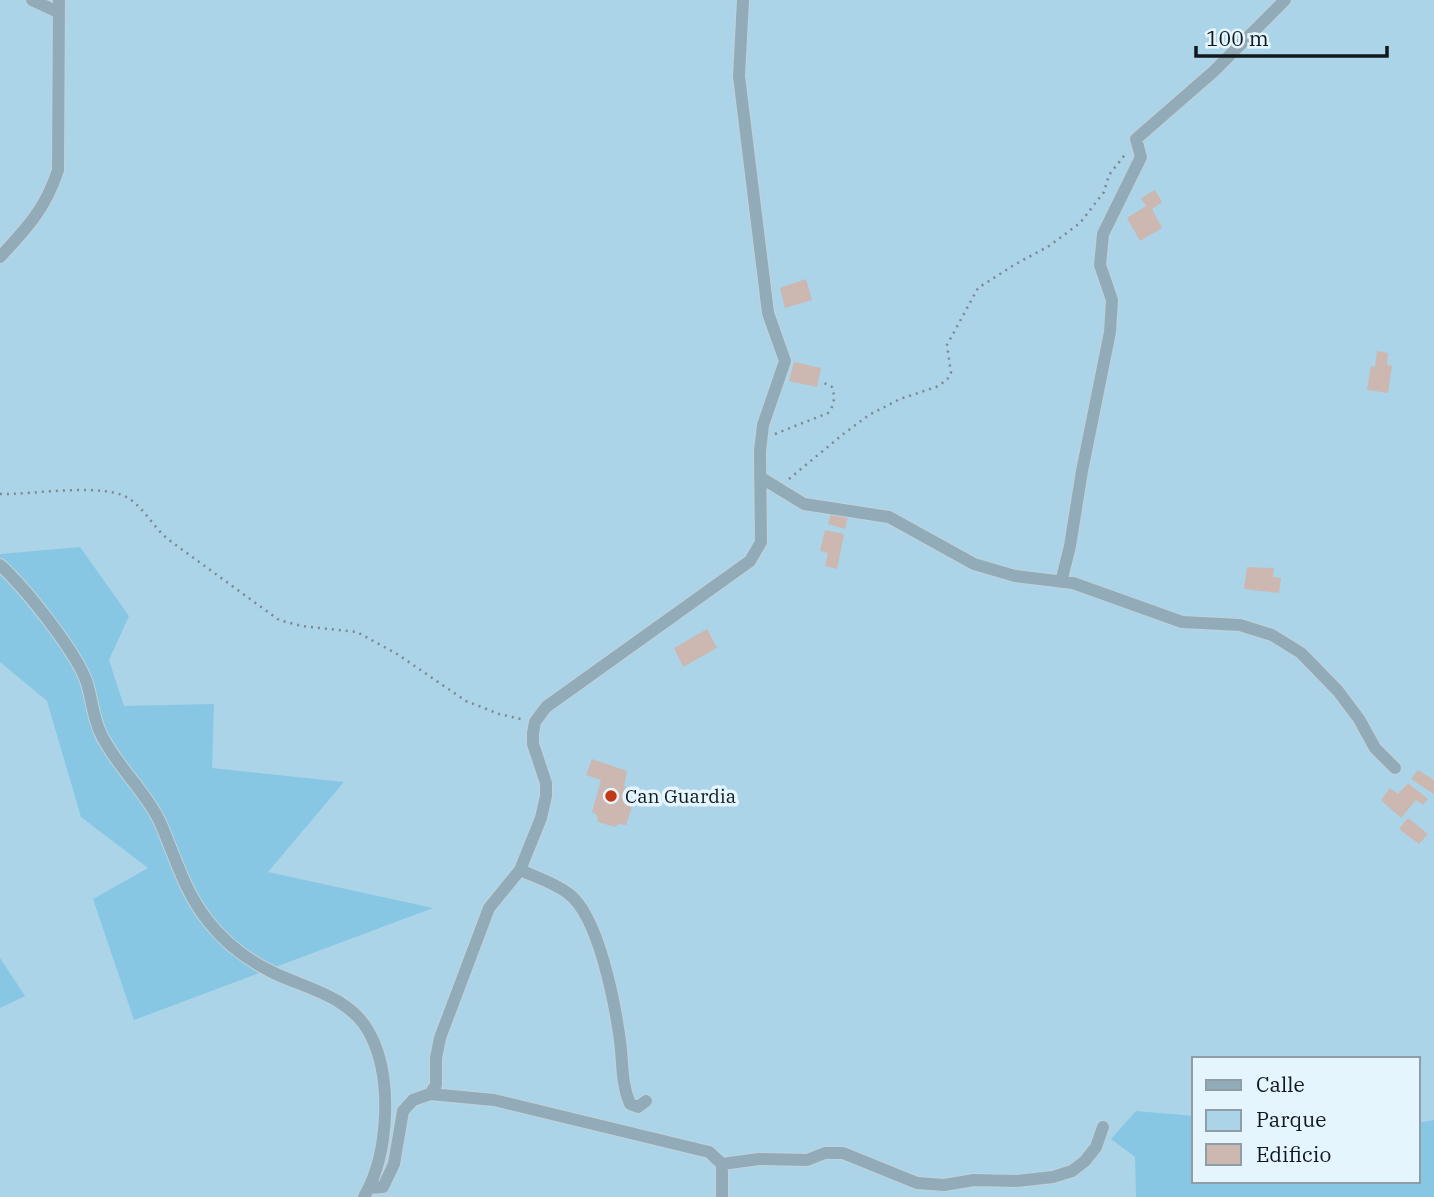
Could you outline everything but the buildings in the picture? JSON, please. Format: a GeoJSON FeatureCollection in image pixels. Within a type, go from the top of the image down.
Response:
{"type":"FeatureCollection","features":[{"type":"Feature","properties":{"kind":"street"},"geometry":{"type":"LineString","coordinates":[[0,257],[37,217],[51,192],[58,170],[59,6],[32,0]]}},
{"type":"Feature","properties":{"kind":"street"},"geometry":{"type":"LineString","coordinates":[[430,1094],[436,1085],[436,1058],[440,1038],[489,908],[520,870],[541,818],[546,783],[533,744],[535,722],[546,707],[750,561],[761,542],[760,477],[763,425],[785,361],[768,313],[739,76],[743,0]]}},
{"type":"Feature","properties":{"kind":"street"},"geometry":{"type":"LineString","coordinates":[[1061,582],[1070,547],[1082,471],[1110,332],[1112,300],[1100,265],[1103,234],[1141,157],[1136,139],[1213,72],[1285,0]]}},
{"type":"Feature","properties":{"kind":"street"},"geometry":{"type":"LineString","coordinates":[[760,477],[813,507],[889,517],[974,564],[1014,576],[1073,583],[1182,622],[1240,625],[1272,635],[1301,653],[1338,691],[1359,719],[1375,748],[1395,768]]}},
{"type":"Feature","properties":{"kind":"street"},"geometry":{"type":"LineString","coordinates":[[0,565],[20,583],[79,667],[87,683],[101,735],[154,811],[189,892],[207,920],[248,958],[274,973],[340,1002],[366,1025],[379,1058],[384,1113],[382,1148],[375,1175],[366,1193]]}},
{"type":"Feature","properties":{"kind":"street"},"geometry":{"type":"LineString","coordinates":[[520,870],[570,894],[583,912],[599,945],[614,999],[623,1088],[630,1104],[638,1107],[646,1101]]}},
{"type":"Feature","properties":{"kind":"street"},"geometry":{"type":"LineString","coordinates":[[366,1193],[383,1187],[394,1164],[403,1111],[413,1100],[430,1094],[507,1103],[709,1152],[722,1164],[722,1197]]}},
{"type":"Feature","properties":{"kind":"street"},"geometry":{"type":"LineString","coordinates":[[722,1164],[759,1158],[807,1160],[825,1153],[843,1153],[918,1183],[944,1185],[974,1180],[1017,1181],[1053,1177],[1072,1171],[1085,1161],[1096,1147],[1103,1127]]}},
{"type":"Feature","properties":{"kind":"path"},"geometry":{"type":"LineString","coordinates":[[780,488],[869,415],[947,380],[951,373],[947,345],[978,288],[1049,246],[1080,223],[1104,192],[1109,175],[1137,142]]}},
{"type":"Feature","properties":{"kind":"path"},"geometry":{"type":"LineString","coordinates":[[761,444],[784,429],[828,413],[832,409],[832,387],[822,382]]}},
{"type":"Feature","properties":{"kind":"path"},"geometry":{"type":"LineString","coordinates":[[0,494],[88,490],[118,492],[132,500],[169,540],[279,620],[302,626],[357,632],[397,654],[480,708],[535,722]]}},
{"type":"Feature","properties":{"kind":"green space"},"geometry":{"type":"Polygon","coordinates":[[[0,0],[1434,0],[1434,1197],[0,1197],[0,0]]]}},
{"type":"Feature","properties":{"kind":"shaded area"},"geometry":{"type":"Polygon","coordinates":[[[80,547],[129,616],[109,660],[124,706],[214,704],[212,768],[344,782],[268,872],[433,908],[134,1020],[93,899],[148,868],[81,817],[47,701],[0,662],[0,554],[80,547]]]}},
{"type":"Feature","properties":{"kind":"shaded area"},"geometry":{"type":"Polygon","coordinates":[[[0,958],[25,996],[0,1008],[0,958]]]}},
{"type":"Feature","properties":{"kind":"shaded area"},"geometry":{"type":"Polygon","coordinates":[[[1136,1111],[1192,1116],[1192,1183],[1420,1183],[1420,1123],[1434,1120],[1434,1197],[1136,1197],[1135,1157],[1111,1139],[1136,1111]]]}},
{"type":"Feature","properties":{"kind":"place","name":"Can Guardia"},"geometry":{"type":"Point","coordinates":[611,796]}}]}
